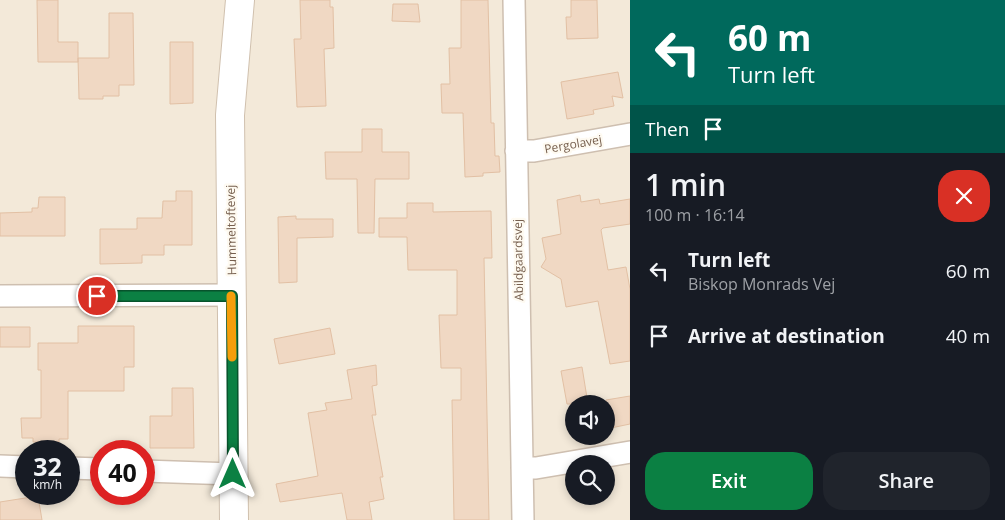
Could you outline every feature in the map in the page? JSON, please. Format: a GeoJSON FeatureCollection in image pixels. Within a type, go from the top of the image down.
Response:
{"type":"FeatureCollection","features":[{"type":"Feature","properties":{"kind":"street","name":"Hummeltoftevej"},"geometry":{"type":"LineString","coordinates":[[234,520],[230,116],[240,0]]}},
{"type":"Feature","properties":{"kind":"street","name":"Abildgaardsvej"},"geometry":{"type":"LineString","coordinates":[[514,0],[523,520]]}},
{"type":"Feature","properties":{"kind":"street","name":"Pergolavej"},"geometry":{"type":"LineString","coordinates":[[516,151],[534,151],[630,134]]}},
{"type":"Feature","properties":{"kind":"street"},"geometry":{"type":"LineString","coordinates":[[0,296],[232,296]]}},
{"type":"Feature","properties":{"kind":"street"},"geometry":{"type":"LineString","coordinates":[[522,468],[536,468],[630,452]]}},
{"type":"Feature","properties":{"kind":"street"},"geometry":{"type":"LineString","coordinates":[[0,466],[15,467]]}},
{"type":"Feature","properties":{"kind":"street"},"geometry":{"type":"LineString","coordinates":[[155,471],[233,474]]}},
{"type":"Feature","properties":{"kind":"shaded area"},"geometry":{"type":"Polygon","coordinates":[[[0,0],[630,0],[630,520],[0,520],[0,0]]]}},
{"type":"Feature","properties":{"kind":"building"},"geometry":{"type":"Polygon","coordinates":[[[37,0],[58,0],[58,42],[78,42],[78,62],[38,62],[37,0]]]}},
{"type":"Feature","properties":{"kind":"building"},"geometry":{"type":"Polygon","coordinates":[[[300,0],[330,0],[330,7],[333,7],[334,48],[324,49],[326,106],[297,107],[294,39],[301,39],[300,0]]]}},
{"type":"Feature","properties":{"kind":"building"},"geometry":{"type":"Polygon","coordinates":[[[461,0],[488,0],[491,123],[494,123],[495,156],[499,156],[500,172],[483,173],[483,176],[465,177],[463,113],[442,113],[441,84],[450,84],[449,48],[461,48],[461,0]]]}},
{"type":"Feature","properties":{"kind":"building"},"geometry":{"type":"Polygon","coordinates":[[[571,0],[597,0],[598,38],[567,39],[566,17],[571,17],[571,0]]]}},
{"type":"Feature","properties":{"kind":"building"},"geometry":{"type":"Polygon","coordinates":[[[393,4],[418,4],[420,22],[392,21],[393,4]]]}},
{"type":"Feature","properties":{"kind":"building"},"geometry":{"type":"Polygon","coordinates":[[[109,13],[133,13],[134,85],[119,85],[119,96],[103,96],[103,99],[79,99],[78,58],[109,58],[109,13]]]}},
{"type":"Feature","properties":{"kind":"building"},"geometry":{"type":"Polygon","coordinates":[[[170,42],[193,42],[193,103],[170,104],[170,42]]]}},
{"type":"Feature","properties":{"kind":"building"},"geometry":{"type":"Polygon","coordinates":[[[618,72],[623,98],[612,96],[614,106],[593,110],[594,114],[567,119],[561,82],[618,72]]]}},
{"type":"Feature","properties":{"kind":"building"},"geometry":{"type":"Polygon","coordinates":[[[362,129],[382,129],[382,152],[409,152],[409,179],[375,179],[374,233],[358,233],[357,179],[326,179],[325,152],[362,152],[362,129]]]}},
{"type":"Feature","properties":{"kind":"building"},"geometry":{"type":"Polygon","coordinates":[[[176,191],[192,191],[192,245],[164,245],[164,255],[142,255],[142,263],[100,264],[100,229],[137,229],[137,218],[162,218],[163,201],[176,201],[176,191]]]}},
{"type":"Feature","properties":{"kind":"building"},"geometry":{"type":"Polygon","coordinates":[[[580,195],[581,202],[599,199],[600,204],[630,199],[630,224],[603,228],[601,230],[608,270],[626,267],[630,289],[630,361],[610,364],[598,301],[566,307],[561,279],[541,267],[546,259],[542,238],[561,234],[557,200],[580,195]]]}},
{"type":"Feature","properties":{"kind":"building"},"geometry":{"type":"Polygon","coordinates":[[[39,197],[65,197],[65,236],[0,236],[0,213],[32,212],[32,208],[38,208],[39,197]]]}},
{"type":"Feature","properties":{"kind":"building"},"geometry":{"type":"Polygon","coordinates":[[[407,203],[433,203],[433,212],[491,211],[492,258],[484,258],[489,520],[454,520],[452,400],[461,400],[461,368],[441,368],[439,315],[457,315],[457,270],[408,270],[407,237],[379,237],[379,218],[407,218],[407,203]]]}},
{"type":"Feature","properties":{"kind":"building"},"geometry":{"type":"Polygon","coordinates":[[[296,216],[296,219],[333,219],[333,237],[297,238],[297,282],[279,283],[278,217],[296,216]]]}},
{"type":"Feature","properties":{"kind":"building"},"geometry":{"type":"Polygon","coordinates":[[[78,326],[134,326],[134,367],[124,367],[124,391],[68,391],[68,439],[33,440],[33,438],[22,438],[21,418],[41,418],[41,370],[38,370],[38,343],[78,343],[78,326]]]}},
{"type":"Feature","properties":{"kind":"building"},"geometry":{"type":"Polygon","coordinates":[[[0,327],[30,327],[30,347],[0,347],[0,327]]]}},
{"type":"Feature","properties":{"kind":"building"},"geometry":{"type":"Polygon","coordinates":[[[330,328],[335,354],[279,364],[274,339],[330,328]]]}},
{"type":"Feature","properties":{"kind":"building"},"geometry":{"type":"Polygon","coordinates":[[[376,365],[377,385],[372,386],[376,415],[372,415],[383,477],[380,477],[384,499],[369,502],[372,520],[347,520],[342,493],[280,502],[276,484],[318,476],[308,413],[327,410],[325,403],[352,399],[347,370],[376,365]]]}},
{"type":"Feature","properties":{"kind":"building"},"geometry":{"type":"Polygon","coordinates":[[[582,367],[587,395],[565,395],[561,371],[582,367]]]}},
{"type":"Feature","properties":{"kind":"building"},"geometry":{"type":"Polygon","coordinates":[[[172,388],[193,388],[194,448],[155,448],[155,440],[150,440],[150,416],[172,416],[172,388]]]}},
{"type":"Feature","properties":{"kind":"building"},"geometry":{"type":"Polygon","coordinates":[[[630,396],[630,424],[615,427],[615,398],[630,396]]]}},
{"type":"Feature","properties":{"kind":"building"},"geometry":{"type":"Polygon","coordinates":[[[15,500],[15,505],[40,505],[42,520],[0,520],[0,502],[15,500]]]}},
{"type":"Feature","properties":{"kind":"slow traffic"},"geometry":{"type":"LineString","coordinates":[[231,296],[232,357]]}},
{"type":"Feature","properties":{"kind":"route"},"geometry":{"type":"LineString","coordinates":[[97,296],[232,296],[233,474]]}}]}
